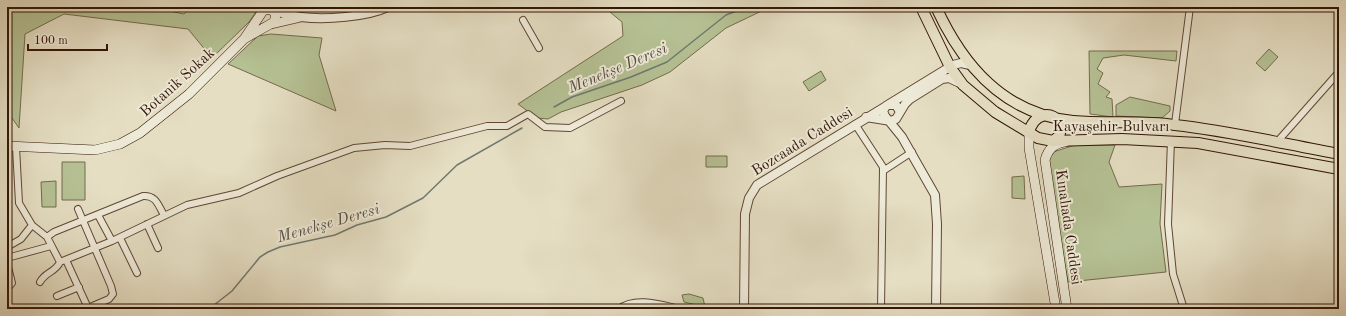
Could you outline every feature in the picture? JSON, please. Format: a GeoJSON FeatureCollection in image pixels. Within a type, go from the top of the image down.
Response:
{"type":"FeatureCollection","features":[{"type":"Feature","properties":{"kind":"main road","name":"Kayaşehir Bulvarı"},"geometry":{"type":"LineString","coordinates":[[921,7],[943,55],[963,85],[1009,121],[1029,133],[1045,140],[1172,140],[1226,147],[1339,169]]}},
{"type":"Feature","properties":{"kind":"main road","name":"Kayaşehir Bulvarı"},"geometry":{"type":"LineString","coordinates":[[936,7],[948,32],[970,65],[984,80],[1012,101],[1037,112],[1071,121],[1175,124],[1339,154]]}},
{"type":"Feature","properties":{"kind":"main road"},"geometry":{"type":"LineString","coordinates":[[266,10],[262,22],[271,24]]}},
{"type":"Feature","properties":{"kind":"main road"},"geometry":{"type":"LineString","coordinates":[[244,39],[261,28],[271,24],[276,18],[266,10]]}},
{"type":"Feature","properties":{"kind":"main road"},"geometry":{"type":"LineString","coordinates":[[244,39],[266,10]]}},
{"type":"Feature","properties":{"kind":"main road","name":"Botanik Sokak"},"geometry":{"type":"LineString","coordinates":[[11,146],[95,150],[120,144],[140,133],[189,94],[244,39]]}},
{"type":"Feature","properties":{"kind":"main road"},"geometry":{"type":"LineString","coordinates":[[1029,133],[1030,127],[1038,117],[1043,115],[1050,116],[1059,121],[1062,126],[1059,136],[1053,141],[1047,152]]}},
{"type":"Feature","properties":{"kind":"main road"},"geometry":{"type":"LineString","coordinates":[[1009,121],[1018,131],[1029,148]]}},
{"type":"Feature","properties":{"kind":"main road"},"geometry":{"type":"LineString","coordinates":[[1146,140],[1135,133],[1133,129],[1136,124],[1147,122]]}},
{"type":"Feature","properties":{"kind":"main road","name":"Kınalıada Caddesi"},"geometry":{"type":"LineString","coordinates":[[1029,133],[1029,148],[1056,309]]}},
{"type":"Feature","properties":{"kind":"main road"},"geometry":{"type":"LineString","coordinates":[[1226,147],[1234,142],[1228,133]]}},
{"type":"Feature","properties":{"kind":"main road","name":"Kınalıada Caddesi"},"geometry":{"type":"LineString","coordinates":[[1067,309],[1045,169],[1047,152],[1059,143],[1070,141]]}},
{"type":"Feature","properties":{"kind":"street"},"geometry":{"type":"LineString","coordinates":[[271,24],[301,17],[359,15],[379,11],[388,7]]}},
{"type":"Feature","properties":{"kind":"street"},"geometry":{"type":"LineString","coordinates":[[1175,124],[1190,7]]}},
{"type":"Feature","properties":{"kind":"street"},"geometry":{"type":"LineString","coordinates":[[266,10],[301,17]]}},
{"type":"Feature","properties":{"kind":"street"},"geometry":{"type":"LineString","coordinates":[[523,20],[539,48]]}},
{"type":"Feature","properties":{"kind":"street"},"geometry":{"type":"LineString","coordinates":[[941,73],[943,55]]}},
{"type":"Feature","properties":{"kind":"street"},"geometry":{"type":"LineString","coordinates":[[950,67],[959,63],[970,65]]}},
{"type":"Feature","properties":{"kind":"street","name":"Bozcaada Caddesi"},"geometry":{"type":"LineString","coordinates":[[744,309],[745,214],[752,191],[756,185],[950,67]]}},
{"type":"Feature","properties":{"kind":"street"},"geometry":{"type":"LineString","coordinates":[[1277,142],[1339,72]]}},
{"type":"Feature","properties":{"kind":"street"},"geometry":{"type":"LineString","coordinates":[[866,117],[889,120],[896,119],[910,99],[942,79],[949,78],[963,85]]}},
{"type":"Feature","properties":{"kind":"street"},"geometry":{"type":"LineString","coordinates":[[40,282],[43,276],[59,267],[63,261],[120,238],[187,205],[240,193],[277,176],[354,148],[385,145],[410,146],[487,126],[507,126],[528,114],[545,127],[570,128],[621,101]]}},
{"type":"Feature","properties":{"kind":"street"},"geometry":{"type":"LineString","coordinates":[[900,112],[896,105],[888,105],[883,111],[884,116],[889,120],[912,152],[933,189],[936,201],[936,309]]}},
{"type":"Feature","properties":{"kind":"street"},"geometry":{"type":"LineString","coordinates":[[855,124],[882,167],[881,309]]}},
{"type":"Feature","properties":{"kind":"street"},"geometry":{"type":"LineString","coordinates":[[1172,140],[1168,224],[1174,274],[1184,309]]}},
{"type":"Feature","properties":{"kind":"street"},"geometry":{"type":"LineString","coordinates":[[11,146],[19,202],[32,225],[47,237],[51,246],[63,261],[79,286],[88,308],[109,300],[113,294],[78,209]]}},
{"type":"Feature","properties":{"kind":"street"},"geometry":{"type":"LineString","coordinates":[[882,171],[912,152]]}},
{"type":"Feature","properties":{"kind":"street"},"geometry":{"type":"LineString","coordinates":[[47,237],[54,232],[143,196],[149,195],[154,198],[164,215]]}},
{"type":"Feature","properties":{"kind":"street"},"geometry":{"type":"LineString","coordinates":[[98,214],[112,241]]}},
{"type":"Feature","properties":{"kind":"street"},"geometry":{"type":"LineString","coordinates":[[147,224],[158,248]]}},
{"type":"Feature","properties":{"kind":"street"},"geometry":{"type":"LineString","coordinates":[[7,247],[21,239],[32,225]]}},
{"type":"Feature","properties":{"kind":"street"},"geometry":{"type":"LineString","coordinates":[[120,238],[137,273]]}},
{"type":"Feature","properties":{"kind":"street"},"geometry":{"type":"LineString","coordinates":[[7,258],[51,246]]}},
{"type":"Feature","properties":{"kind":"street"},"geometry":{"type":"LineString","coordinates":[[7,263],[12,283],[7,289]]}},
{"type":"Feature","properties":{"kind":"street"},"geometry":{"type":"LineString","coordinates":[[57,296],[79,286]]}},
{"type":"Feature","properties":{"kind":"street"},"geometry":{"type":"LineString","coordinates":[[619,309],[623,305],[636,303],[654,303],[680,309]]}},
{"type":"Feature","properties":{"kind":"green space"},"geometry":{"type":"Polygon","coordinates":[[[7,7],[149,7],[184,14],[191,7],[255,7],[256,12],[249,22],[212,58],[188,29],[64,14],[25,34],[19,128],[7,111],[7,7]]]}},
{"type":"Feature","properties":{"kind":"green space"},"geometry":{"type":"Polygon","coordinates":[[[604,7],[770,7],[726,28],[670,72],[642,85],[561,112],[548,119],[537,118],[518,104],[623,36],[622,22],[604,7]]]}},
{"type":"Feature","properties":{"kind":"green space"},"geometry":{"type":"Polygon","coordinates":[[[271,34],[322,38],[319,55],[336,111],[228,64],[258,36],[271,34]]]}},
{"type":"Feature","properties":{"kind":"green space"},"geometry":{"type":"Polygon","coordinates":[[[1269,49],[1278,57],[1265,71],[1256,63],[1269,49]]]}},
{"type":"Feature","properties":{"kind":"green space"},"geometry":{"type":"Polygon","coordinates":[[[1089,51],[1177,51],[1176,61],[1124,55],[1103,58],[1097,69],[1103,73],[1098,84],[1110,92],[1106,97],[1112,99],[1113,117],[1090,114],[1089,51]]]}},
{"type":"Feature","properties":{"kind":"green space"},"geometry":{"type":"Polygon","coordinates":[[[821,71],[826,80],[809,91],[803,82],[821,71]]]}},
{"type":"Feature","properties":{"kind":"green space"},"geometry":{"type":"Polygon","coordinates":[[[1130,97],[1170,106],[1170,111],[1162,118],[1116,116],[1116,105],[1130,97]]]}},
{"type":"Feature","properties":{"kind":"green space"},"geometry":{"type":"Polygon","coordinates":[[[1075,145],[1115,145],[1109,162],[1119,187],[1162,184],[1160,224],[1166,272],[1068,282],[1051,188],[1048,158],[1053,152],[1075,145]]]}},
{"type":"Feature","properties":{"kind":"green space"},"geometry":{"type":"Polygon","coordinates":[[[706,156],[727,156],[727,167],[706,167],[706,156]]]}},
{"type":"Feature","properties":{"kind":"green space"},"geometry":{"type":"Polygon","coordinates":[[[62,162],[85,162],[85,200],[62,200],[62,162]]]}},
{"type":"Feature","properties":{"kind":"green space"},"geometry":{"type":"Polygon","coordinates":[[[1024,176],[1025,199],[1012,198],[1012,177],[1024,176]]]}},
{"type":"Feature","properties":{"kind":"green space"},"geometry":{"type":"Polygon","coordinates":[[[56,181],[56,207],[42,207],[41,182],[56,181]]]}},
{"type":"Feature","properties":{"kind":"green space"},"geometry":{"type":"Polygon","coordinates":[[[689,294],[703,298],[705,307],[684,302],[682,295],[689,294]]]}},
{"type":"Feature","properties":{"kind":"waterway","name":"Menekşe Deresi"},"geometry":{"type":"LineString","coordinates":[[554,107],[572,97],[631,77],[667,62],[726,15],[747,7]]}},
{"type":"Feature","properties":{"kind":"waterway","name":"Menekşe Deresi"},"geometry":{"type":"LineString","coordinates":[[209,309],[232,291],[260,257],[268,252],[280,247],[335,235],[357,225],[386,217],[423,198],[457,165],[522,128]]}}]}
